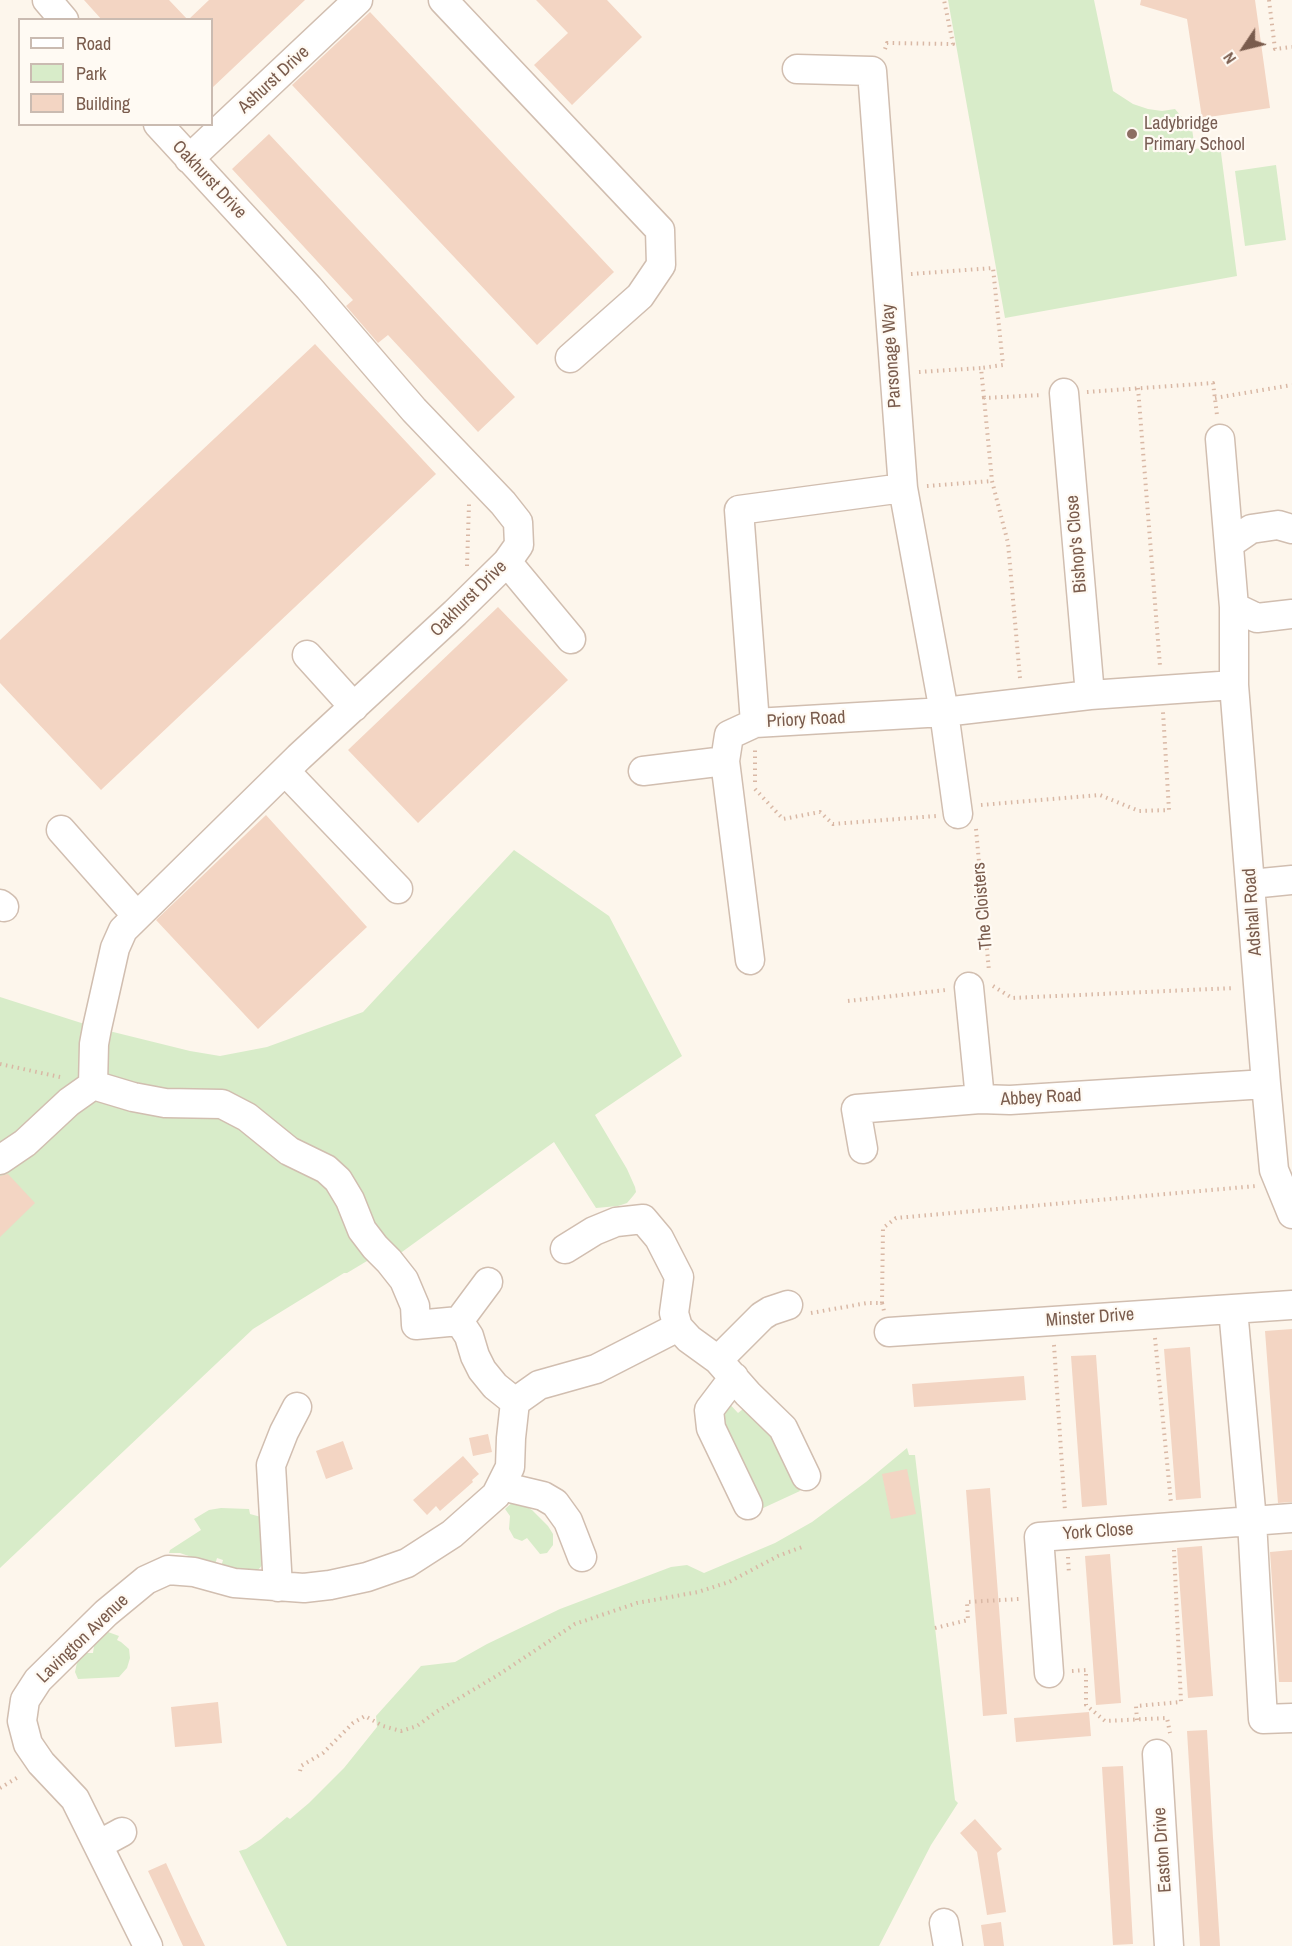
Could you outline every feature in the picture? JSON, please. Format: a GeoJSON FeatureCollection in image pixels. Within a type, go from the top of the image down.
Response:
{"type":"FeatureCollection","features":[{"type":"Feature","properties":{"kind":"street"},"geometry":{"type":"LineString","coordinates":[[443,0],[660,230],[661,266],[640,296],[570,358]]}},
{"type":"Feature","properties":{"kind":"street","name":"Ashurst Drive"},"geometry":{"type":"LineString","coordinates":[[189,159],[352,2]]}},
{"type":"Feature","properties":{"kind":"street","name":"Parsonage Way"},"geometry":{"type":"LineString","coordinates":[[797,69],[872,71],[903,488],[944,712]]}},
{"type":"Feature","properties":{"kind":"street","name":"Oakhurst Drive"},"geometry":{"type":"LineString","coordinates":[[93,1085],[94,1044],[108,974],[123,930],[285,771],[466,603],[507,562],[519,545],[518,522],[503,503],[414,410],[309,288],[160,126]]}},
{"type":"Feature","properties":{"kind":"street","name":"Bishop's Close"},"geometry":{"type":"LineString","coordinates":[[1064,393],[1090,695]]}},
{"type":"Feature","properties":{"kind":"street","name":"Adshall Road"},"geometry":{"type":"LineString","coordinates":[[1220,439],[1234,607],[1234,686],[1266,1084],[1274,1170],[1292,1214]]}},
{"type":"Feature","properties":{"kind":"street","name":"Priory Road"},"geometry":{"type":"LineString","coordinates":[[903,488],[739,510],[755,723],[944,712],[1090,695],[1234,686]]}},
{"type":"Feature","properties":{"kind":"street"},"geometry":{"type":"LineString","coordinates":[[1229,544],[1251,529],[1278,525],[1292,529]]}},
{"type":"Feature","properties":{"kind":"street"},"geometry":{"type":"LineString","coordinates":[[507,562],[571,639]]}},
{"type":"Feature","properties":{"kind":"street"},"geometry":{"type":"LineString","coordinates":[[1234,607],[1257,618],[1292,614]]}},
{"type":"Feature","properties":{"kind":"street"},"geometry":{"type":"LineString","coordinates":[[307,655],[354,707]]}},
{"type":"Feature","properties":{"kind":"street"},"geometry":{"type":"LineString","coordinates":[[944,712],[967,814]]}},
{"type":"Feature","properties":{"kind":"street"},"geometry":{"type":"LineString","coordinates":[[750,960],[725,761],[729,735],[755,723]]}},
{"type":"Feature","properties":{"kind":"street"},"geometry":{"type":"LineString","coordinates":[[643,771],[725,761]]}},
{"type":"Feature","properties":{"kind":"street"},"geometry":{"type":"LineString","coordinates":[[285,771],[398,889]]}},
{"type":"Feature","properties":{"kind":"street"},"geometry":{"type":"LineString","coordinates":[[61,830],[136,916]]}},
{"type":"Feature","properties":{"kind":"street"},"geometry":{"type":"LineString","coordinates":[[1251,884],[1292,880]]}},
{"type":"Feature","properties":{"kind":"street"},"geometry":{"type":"LineString","coordinates":[[980,986],[980,1100]]}},
{"type":"Feature","properties":{"kind":"street","name":"Abbey Road"},"geometry":{"type":"LineString","coordinates":[[863,1149],[856,1109],[1266,1084]]}},
{"type":"Feature","properties":{"kind":"street"},"geometry":{"type":"LineString","coordinates":[[0,1160],[25,1143],[69,1102],[93,1085],[133,1097],[165,1103],[222,1104],[247,1117],[289,1151],[326,1169],[338,1180],[350,1200],[362,1230],[404,1280],[415,1306],[416,1325],[459,1321],[488,1282]]}},
{"type":"Feature","properties":{"kind":"street"},"geometry":{"type":"LineString","coordinates":[[565,1249],[594,1231],[616,1222],[644,1219],[659,1238],[679,1277],[674,1312],[678,1328],[733,1377],[783,1428],[806,1476]]}},
{"type":"Feature","properties":{"kind":"street","name":"Minster Drive"},"geometry":{"type":"LineString","coordinates":[[889,1332],[1292,1305]]}},
{"type":"Feature","properties":{"kind":"street"},"geometry":{"type":"LineString","coordinates":[[1233,1309],[1252,1521],[1263,1719],[1292,1718]]}},
{"type":"Feature","properties":{"kind":"street"},"geometry":{"type":"LineString","coordinates":[[748,1505],[711,1428],[709,1410],[733,1377],[762,1316],[770,1311],[796,1310]]}},
{"type":"Feature","properties":{"kind":"street"},"geometry":{"type":"LineString","coordinates":[[459,1321],[469,1336],[482,1370],[495,1386],[515,1402],[539,1385],[596,1369],[678,1328]]}},
{"type":"Feature","properties":{"kind":"street","name":"Lavington Avenue"},"geometry":{"type":"LineString","coordinates":[[148,1946],[110,1838],[41,1763],[28,1744],[22,1721],[25,1700],[38,1680],[106,1613],[146,1580],[168,1570],[194,1572],[234,1583],[304,1588],[368,1577],[406,1563],[452,1534],[496,1495],[510,1467],[515,1402]]}},
{"type":"Feature","properties":{"kind":"street"},"geometry":{"type":"LineString","coordinates":[[278,1587],[271,1465],[297,1407]]}},
{"type":"Feature","properties":{"kind":"street"},"geometry":{"type":"LineString","coordinates":[[501,1486],[543,1496],[555,1503],[568,1521],[582,1557]]}},
{"type":"Feature","properties":{"kind":"street","name":"York Close"},"geometry":{"type":"LineString","coordinates":[[1049,1673],[1039,1537],[1292,1518]]}},
{"type":"Feature","properties":{"kind":"street","name":"Easton Drive"},"geometry":{"type":"LineString","coordinates":[[1157,1754],[1169,1946]]}},
{"type":"Feature","properties":{"kind":"path"},"geometry":{"type":"LineString","coordinates":[[885,50],[887,43],[953,44],[944,0]]}},
{"type":"Feature","properties":{"kind":"path"},"geometry":{"type":"LineString","coordinates":[[1269,0],[1275,49],[1292,47]]}},
{"type":"Feature","properties":{"kind":"path"},"geometry":{"type":"LineString","coordinates":[[887,276],[993,268],[1003,365],[894,374]]}},
{"type":"Feature","properties":{"kind":"path"},"geometry":{"type":"LineString","coordinates":[[981,368],[984,398]]}},
{"type":"Feature","properties":{"kind":"path"},"geometry":{"type":"LineString","coordinates":[[1215,398],[1292,386]]}},
{"type":"Feature","properties":{"kind":"path"},"geometry":{"type":"LineString","coordinates":[[755,723],[755,790],[783,819],[820,812],[833,824],[967,814],[982,805],[1100,795],[1139,811],[1169,810],[1162,690],[1137,388]]}},
{"type":"Feature","properties":{"kind":"path"},"geometry":{"type":"LineString","coordinates":[[466,603],[470,468]]}},
{"type":"Feature","properties":{"kind":"path"},"geometry":{"type":"LineString","coordinates":[[903,488],[992,481],[1008,543],[1022,703]]}},
{"type":"Feature","properties":{"kind":"path","name":"The Cloisters"},"geometry":{"type":"LineString","coordinates":[[967,814],[980,986]]}},
{"type":"Feature","properties":{"kind":"path"},"geometry":{"type":"LineString","coordinates":[[848,1001],[980,986],[1012,998],[1259,986]]}},
{"type":"Feature","properties":{"kind":"path"},"geometry":{"type":"LineString","coordinates":[[0,1064],[93,1085]]}},
{"type":"Feature","properties":{"kind":"path"},"geometry":{"type":"LineString","coordinates":[[889,1332],[882,1303],[883,1228],[896,1218],[1280,1184]]}},
{"type":"Feature","properties":{"kind":"path"},"geometry":{"type":"LineString","coordinates":[[796,1310],[882,1303]]}},
{"type":"Feature","properties":{"kind":"path"},"geometry":{"type":"LineString","coordinates":[[1137,1720],[1136,1706],[1181,1702],[1173,1527],[1153,1314]]}},
{"type":"Feature","properties":{"kind":"path"},"geometry":{"type":"LineString","coordinates":[[1053,1320],[1067,1535]]}},
{"type":"Feature","properties":{"kind":"path"},"geometry":{"type":"LineString","coordinates":[[300,1771],[301,1766],[323,1753],[353,1723],[365,1716],[383,1726],[401,1731],[417,1726],[575,1624],[637,1603],[698,1593],[729,1582],[778,1556],[802,1548]]}},
{"type":"Feature","properties":{"kind":"path"},"geometry":{"type":"LineString","coordinates":[[935,1628],[968,1620],[967,1602],[1042,1598]]}},
{"type":"Feature","properties":{"kind":"path"},"geometry":{"type":"LineString","coordinates":[[1049,1673],[1086,1670],[1086,1705],[1105,1720],[1167,1718],[1170,1736],[1157,1754]]}},
{"type":"Feature","properties":{"kind":"green space","name":"Ladybridge Primary School"},"geometry":{"type":"Polygon","coordinates":[[[948,0],[1094,0],[1113,91],[1133,104],[1148,109],[1162,111],[1175,109],[1192,129],[1195,149],[1220,145],[1237,276],[1005,318],[948,0]]]}},
{"type":"Feature","properties":{"kind":"green space"},"geometry":{"type":"Polygon","coordinates":[[[1276,165],[1286,240],[1245,246],[1235,171],[1276,165]]]}},
{"type":"Feature","properties":{"kind":"green space"},"geometry":{"type":"Polygon","coordinates":[[[514,850],[609,916],[682,1056],[595,1115],[627,1169],[636,1192],[627,1203],[596,1208],[554,1142],[395,1257],[372,1258],[253,1329],[0,1568],[0,997],[97,1028],[190,1051],[220,1056],[267,1047],[363,1012],[514,850]]]}},
{"type":"Feature","properties":{"kind":"green space"},"geometry":{"type":"Polygon","coordinates":[[[725,1399],[738,1413],[748,1405],[778,1444],[800,1491],[761,1509],[719,1417],[725,1399]]]}},
{"type":"Feature","properties":{"kind":"green space"},"geometry":{"type":"Polygon","coordinates":[[[907,1448],[909,1455],[915,1455],[955,1800],[958,1803],[931,1845],[879,1946],[287,1946],[239,1851],[261,1839],[287,1817],[290,1819],[344,1768],[377,1727],[376,1716],[421,1666],[455,1662],[560,1609],[671,1567],[687,1565],[704,1573],[775,1543],[812,1522],[907,1448]]]}},
{"type":"Feature","properties":{"kind":"green space"},"geometry":{"type":"Polygon","coordinates":[[[515,1500],[532,1510],[553,1534],[553,1545],[547,1553],[540,1554],[527,1538],[522,1541],[514,1538],[509,1529],[510,1516],[505,1509],[515,1500]]]}},
{"type":"Feature","properties":{"kind":"green space"},"geometry":{"type":"Polygon","coordinates":[[[249,1509],[250,1514],[261,1517],[264,1563],[258,1570],[248,1571],[221,1567],[223,1560],[217,1558],[215,1565],[180,1553],[169,1553],[170,1550],[201,1530],[194,1519],[209,1510],[249,1509]]]}},
{"type":"Feature","properties":{"kind":"green space"},"geometry":{"type":"Polygon","coordinates":[[[108,1632],[119,1636],[117,1640],[129,1649],[130,1658],[127,1668],[119,1677],[78,1679],[75,1672],[78,1658],[84,1653],[93,1653],[100,1636],[108,1632]]]}},
{"type":"Feature","properties":{"kind":"building"},"geometry":{"type":"Polygon","coordinates":[[[84,0],[169,0],[186,18],[100,18],[84,0]]]}},
{"type":"Feature","properties":{"kind":"building"},"geometry":{"type":"Polygon","coordinates":[[[209,0],[305,0],[213,87],[213,18],[190,18],[209,0]]]}},
{"type":"Feature","properties":{"kind":"building"},"geometry":{"type":"Polygon","coordinates":[[[536,0],[607,0],[642,37],[572,105],[534,65],[568,33],[536,0]]]}},
{"type":"Feature","properties":{"kind":"building"},"geometry":{"type":"Polygon","coordinates":[[[1141,0],[1255,0],[1270,108],[1202,118],[1187,19],[1140,5],[1141,0]]]}},
{"type":"Feature","properties":{"kind":"building"},"geometry":{"type":"Polygon","coordinates":[[[370,12],[614,272],[537,345],[292,85],[370,12]]]}},
{"type":"Feature","properties":{"kind":"building"},"geometry":{"type":"Polygon","coordinates":[[[269,134],[515,397],[478,432],[388,335],[378,343],[346,306],[353,300],[232,169],[269,134]]]}},
{"type":"Feature","properties":{"kind":"building"},"geometry":{"type":"Polygon","coordinates":[[[315,344],[436,474],[101,790],[0,683],[0,640],[315,344]]]}},
{"type":"Feature","properties":{"kind":"building"},"geometry":{"type":"Polygon","coordinates":[[[498,607],[568,680],[418,823],[348,750],[498,607]]]}},
{"type":"Feature","properties":{"kind":"building"},"geometry":{"type":"Polygon","coordinates":[[[266,815],[367,927],[258,1029],[156,920],[266,815]]]}},
{"type":"Feature","properties":{"kind":"building"},"geometry":{"type":"Polygon","coordinates":[[[8,1174],[35,1203],[0,1237],[0,1176],[8,1174]]]}},
{"type":"Feature","properties":{"kind":"building"},"geometry":{"type":"Polygon","coordinates":[[[1292,1329],[1292,1502],[1278,1503],[1265,1331],[1292,1329]]]}},
{"type":"Feature","properties":{"kind":"building"},"geometry":{"type":"Polygon","coordinates":[[[1190,1347],[1201,1498],[1176,1500],[1164,1349],[1190,1347]]]}},
{"type":"Feature","properties":{"kind":"building"},"geometry":{"type":"Polygon","coordinates":[[[1096,1355],[1107,1505],[1082,1507],[1071,1356],[1096,1355]]]}},
{"type":"Feature","properties":{"kind":"building"},"geometry":{"type":"Polygon","coordinates":[[[1024,1376],[1026,1400],[914,1407],[912,1384],[1024,1376]]]}},
{"type":"Feature","properties":{"kind":"building"},"geometry":{"type":"Polygon","coordinates":[[[488,1434],[492,1452],[473,1456],[469,1438],[488,1434]]]}},
{"type":"Feature","properties":{"kind":"building"},"geometry":{"type":"Polygon","coordinates":[[[343,1441],[353,1469],[326,1479],[316,1451],[343,1441]]]}},
{"type":"Feature","properties":{"kind":"building"},"geometry":{"type":"Polygon","coordinates":[[[463,1456],[479,1474],[440,1511],[436,1506],[427,1515],[413,1500],[463,1456]]]}},
{"type":"Feature","properties":{"kind":"building"},"geometry":{"type":"Polygon","coordinates":[[[907,1469],[916,1514],[891,1519],[882,1474],[907,1469]]]}},
{"type":"Feature","properties":{"kind":"building"},"geometry":{"type":"Polygon","coordinates":[[[990,1488],[1007,1714],[983,1716],[966,1490],[990,1488]]]}},
{"type":"Feature","properties":{"kind":"building"},"geometry":{"type":"Polygon","coordinates":[[[1202,1546],[1213,1696],[1188,1698],[1177,1548],[1202,1546]]]}},
{"type":"Feature","properties":{"kind":"building"},"geometry":{"type":"Polygon","coordinates":[[[1292,1550],[1292,1682],[1279,1682],[1270,1552],[1292,1550]]]}},
{"type":"Feature","properties":{"kind":"building"},"geometry":{"type":"Polygon","coordinates":[[[1110,1554],[1121,1703],[1096,1705],[1085,1556],[1110,1554]]]}},
{"type":"Feature","properties":{"kind":"building"},"geometry":{"type":"Polygon","coordinates":[[[218,1702],[222,1743],[175,1747],[171,1707],[218,1702]]]}},
{"type":"Feature","properties":{"kind":"building"},"geometry":{"type":"Polygon","coordinates":[[[1089,1712],[1091,1736],[1016,1742],[1014,1718],[1089,1712]]]}},
{"type":"Feature","properties":{"kind":"building"},"geometry":{"type":"Polygon","coordinates":[[[1207,1730],[1220,1946],[1200,1946],[1187,1731],[1207,1730]]]}},
{"type":"Feature","properties":{"kind":"building"},"geometry":{"type":"Polygon","coordinates":[[[1123,1766],[1133,1944],[1113,1945],[1102,1767],[1123,1766]]]}},
{"type":"Feature","properties":{"kind":"building"},"geometry":{"type":"Polygon","coordinates":[[[975,1819],[1002,1849],[997,1853],[1006,1912],[987,1915],[977,1852],[960,1833],[975,1819]]]}},
{"type":"Feature","properties":{"kind":"building"},"geometry":{"type":"Polygon","coordinates":[[[166,1863],[205,1946],[183,1946],[148,1871],[166,1863]]]}},
{"type":"Feature","properties":{"kind":"building"},"geometry":{"type":"Polygon","coordinates":[[[1001,1922],[1004,1946],[984,1946],[981,1925],[1001,1922]]]}},
{"type":"Feature","properties":{"kind":"place","name":"Ladybridge Primary School"},"geometry":{"type":"Point","coordinates":[1132,134]}}]}
